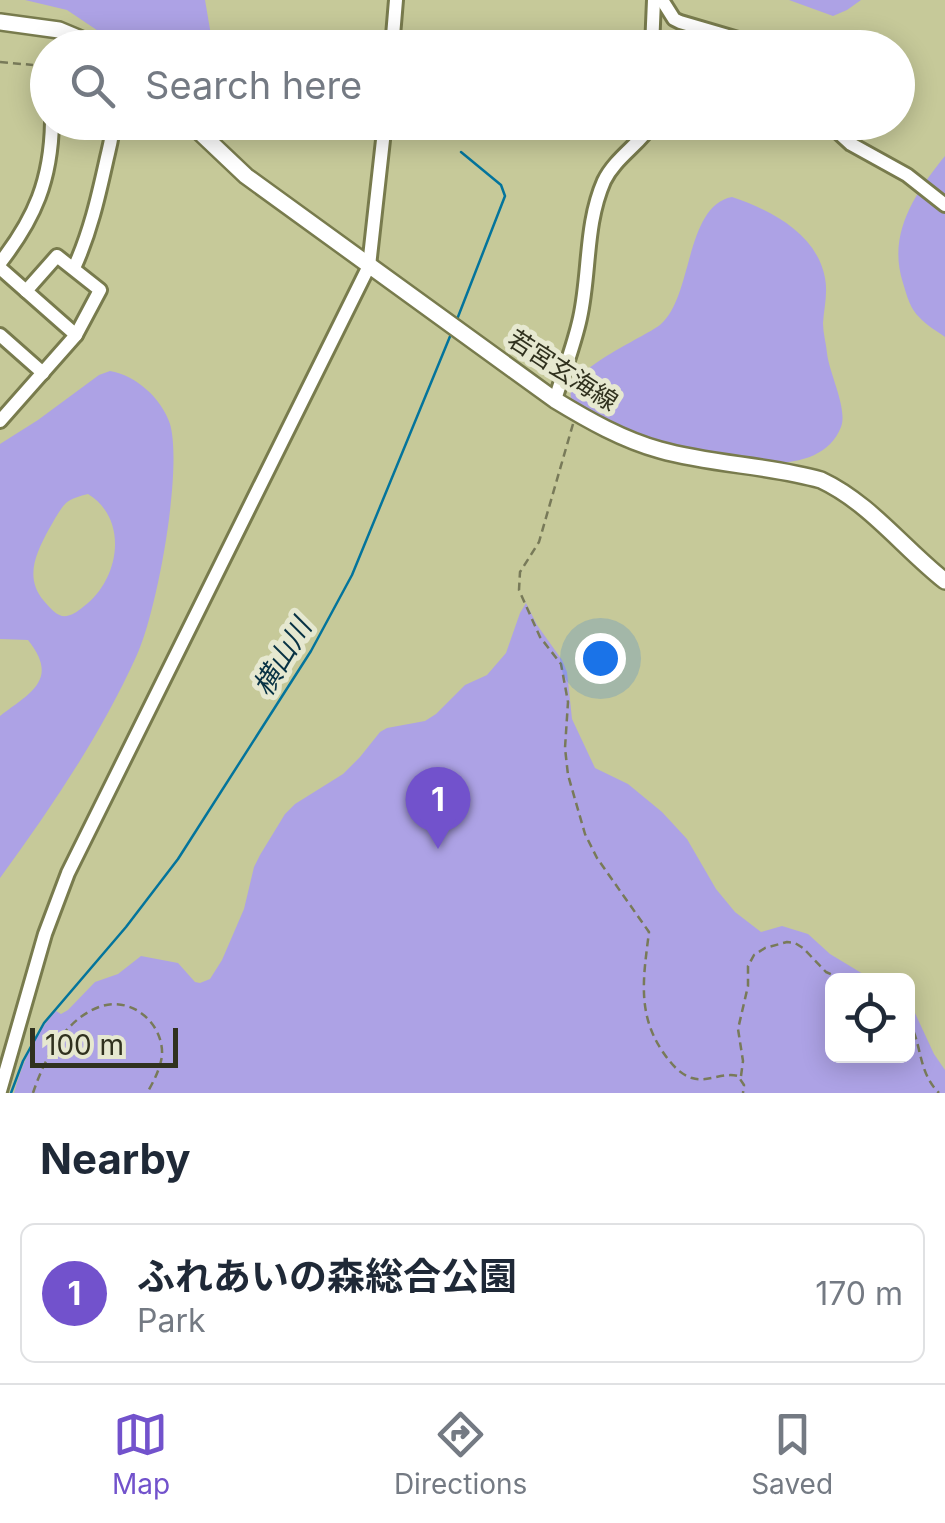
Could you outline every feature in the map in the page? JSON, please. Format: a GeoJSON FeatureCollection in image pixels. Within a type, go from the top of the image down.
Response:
{"type":"FeatureCollection","features":[{"type":"Feature","properties":{"kind":"main road"},"geometry":{"type":"LineString","coordinates":[[0,22],[59,30]]}},
{"type":"Feature","properties":{"kind":"main road","name":"若宮玄海線"},"geometry":{"type":"LineString","coordinates":[[208,140],[246,176],[577,413],[658,450],[821,480],[866,509],[945,581]]}},
{"type":"Feature","properties":{"kind":"street"},"geometry":{"type":"LineString","coordinates":[[394,30],[396,0]]}},
{"type":"Feature","properties":{"kind":"street"},"geometry":{"type":"LineString","coordinates":[[653,30],[654,0]]}},
{"type":"Feature","properties":{"kind":"street"},"geometry":{"type":"LineString","coordinates":[[662,0],[674,19],[707,30]]}},
{"type":"Feature","properties":{"kind":"street"},"geometry":{"type":"LineString","coordinates":[[50,140],[48,166],[33,214],[0,266],[76,335]]}},
{"type":"Feature","properties":{"kind":"street"},"geometry":{"type":"LineString","coordinates":[[74,268],[87,240],[111,140]]}},
{"type":"Feature","properties":{"kind":"street"},"geometry":{"type":"LineString","coordinates":[[0,1091],[45,934],[68,873],[369,266],[383,140]]}},
{"type":"Feature","properties":{"kind":"street"},"geometry":{"type":"LineString","coordinates":[[556,400],[580,318],[598,197],[609,172],[639,140]]}},
{"type":"Feature","properties":{"kind":"street"},"geometry":{"type":"LineString","coordinates":[[847,140],[908,175],[945,205]]}},
{"type":"Feature","properties":{"kind":"street"},"geometry":{"type":"LineString","coordinates":[[0,422],[76,335],[100,290],[58,256],[26,292]]}},
{"type":"Feature","properties":{"kind":"street"},"geometry":{"type":"LineString","coordinates":[[1,339],[43,373]]}},
{"type":"Feature","properties":{"kind":"path"},"geometry":{"type":"LineString","coordinates":[[0,62],[30,64]]}},
{"type":"Feature","properties":{"kind":"path"},"geometry":{"type":"LineString","coordinates":[[577,413],[539,542],[520,572],[518,590],[540,637],[561,664],[568,702],[568,775],[580,818],[597,858],[649,932],[644,1011],[652,1035],[672,1064],[690,1078],[706,1080],[730,1074],[740,1078],[743,1093]]}},
{"type":"Feature","properties":{"kind":"path"},"geometry":{"type":"LineString","coordinates":[[740,1078],[743,1061],[738,1028],[748,986],[747,972],[754,955],[765,948],[795,943],[829,973]]}},
{"type":"Feature","properties":{"kind":"path"},"geometry":{"type":"LineString","coordinates":[[33,1093],[47,1059],[72,1025],[94,1009],[112,1004],[135,1008],[159,1034],[160,1066],[148,1093]]}},
{"type":"Feature","properties":{"kind":"path"},"geometry":{"type":"LineString","coordinates":[[915,1035],[924,1072],[939,1093]]}},
{"type":"Feature","properties":{"kind":"shaded area"},"geometry":{"type":"Polygon","coordinates":[[[25,0],[205,0],[210,30],[97,30],[67,10],[25,0]]]}},
{"type":"Feature","properties":{"kind":"shaded area"},"geometry":{"type":"Polygon","coordinates":[[[789,0],[861,0],[833,16],[789,0]]]}},
{"type":"Feature","properties":{"kind":"shaded area"},"geometry":{"type":"Polygon","coordinates":[[[945,156],[945,337],[922,321],[911,306],[899,265],[899,248],[901,231],[914,200],[945,156]]]}},
{"type":"Feature","properties":{"kind":"shaded area"},"geometry":{"type":"Polygon","coordinates":[[[732,197],[762,209],[802,236],[813,249],[825,278],[823,330],[840,401],[841,427],[824,450],[796,461],[761,463],[682,449],[612,425],[573,402],[571,389],[580,376],[661,324],[679,294],[706,217],[717,204],[732,197]]]}},
{"type":"Feature","properties":{"kind":"shaded area"},"geometry":{"type":"Polygon","coordinates":[[[120,373],[138,383],[161,406],[170,424],[173,474],[166,541],[144,636],[122,686],[74,771],[0,878],[0,716],[37,684],[41,666],[28,640],[0,639],[0,444],[99,375],[120,373]],[[88,494],[66,503],[36,556],[33,574],[38,592],[62,616],[76,612],[95,596],[111,567],[114,534],[101,505],[88,494]]]}},
{"type":"Feature","properties":{"kind":"shaded area"},"geometry":{"type":"Polygon","coordinates":[[[526,603],[562,660],[572,719],[595,768],[628,784],[662,812],[687,839],[716,889],[735,912],[761,932],[782,926],[808,934],[830,954],[861,973],[825,973],[825,1063],[915,1063],[915,1013],[945,1070],[945,1093],[14,1093],[30,1050],[49,1019],[56,1011],[61,1014],[68,1010],[95,982],[118,974],[141,956],[178,963],[195,982],[210,979],[244,909],[254,867],[285,814],[343,774],[380,732],[425,721],[465,685],[487,675],[506,653],[526,603]]]}},
{"type":"Feature","properties":{"kind":"waterway","name":"横山川"},"geometry":{"type":"LineString","coordinates":[[456,322],[505,196],[501,185],[461,152]]}},
{"type":"Feature","properties":{"kind":"waterway","name":"横山川"},"geometry":{"type":"LineString","coordinates":[[11,1093],[44,1023],[178,859],[311,651],[352,575],[451,334]]}},
{"type":"Feature","properties":{"kind":"place","name":"ふれあいの森総合公園"},"geometry":{"type":"Point","coordinates":[438,849]}}]}
